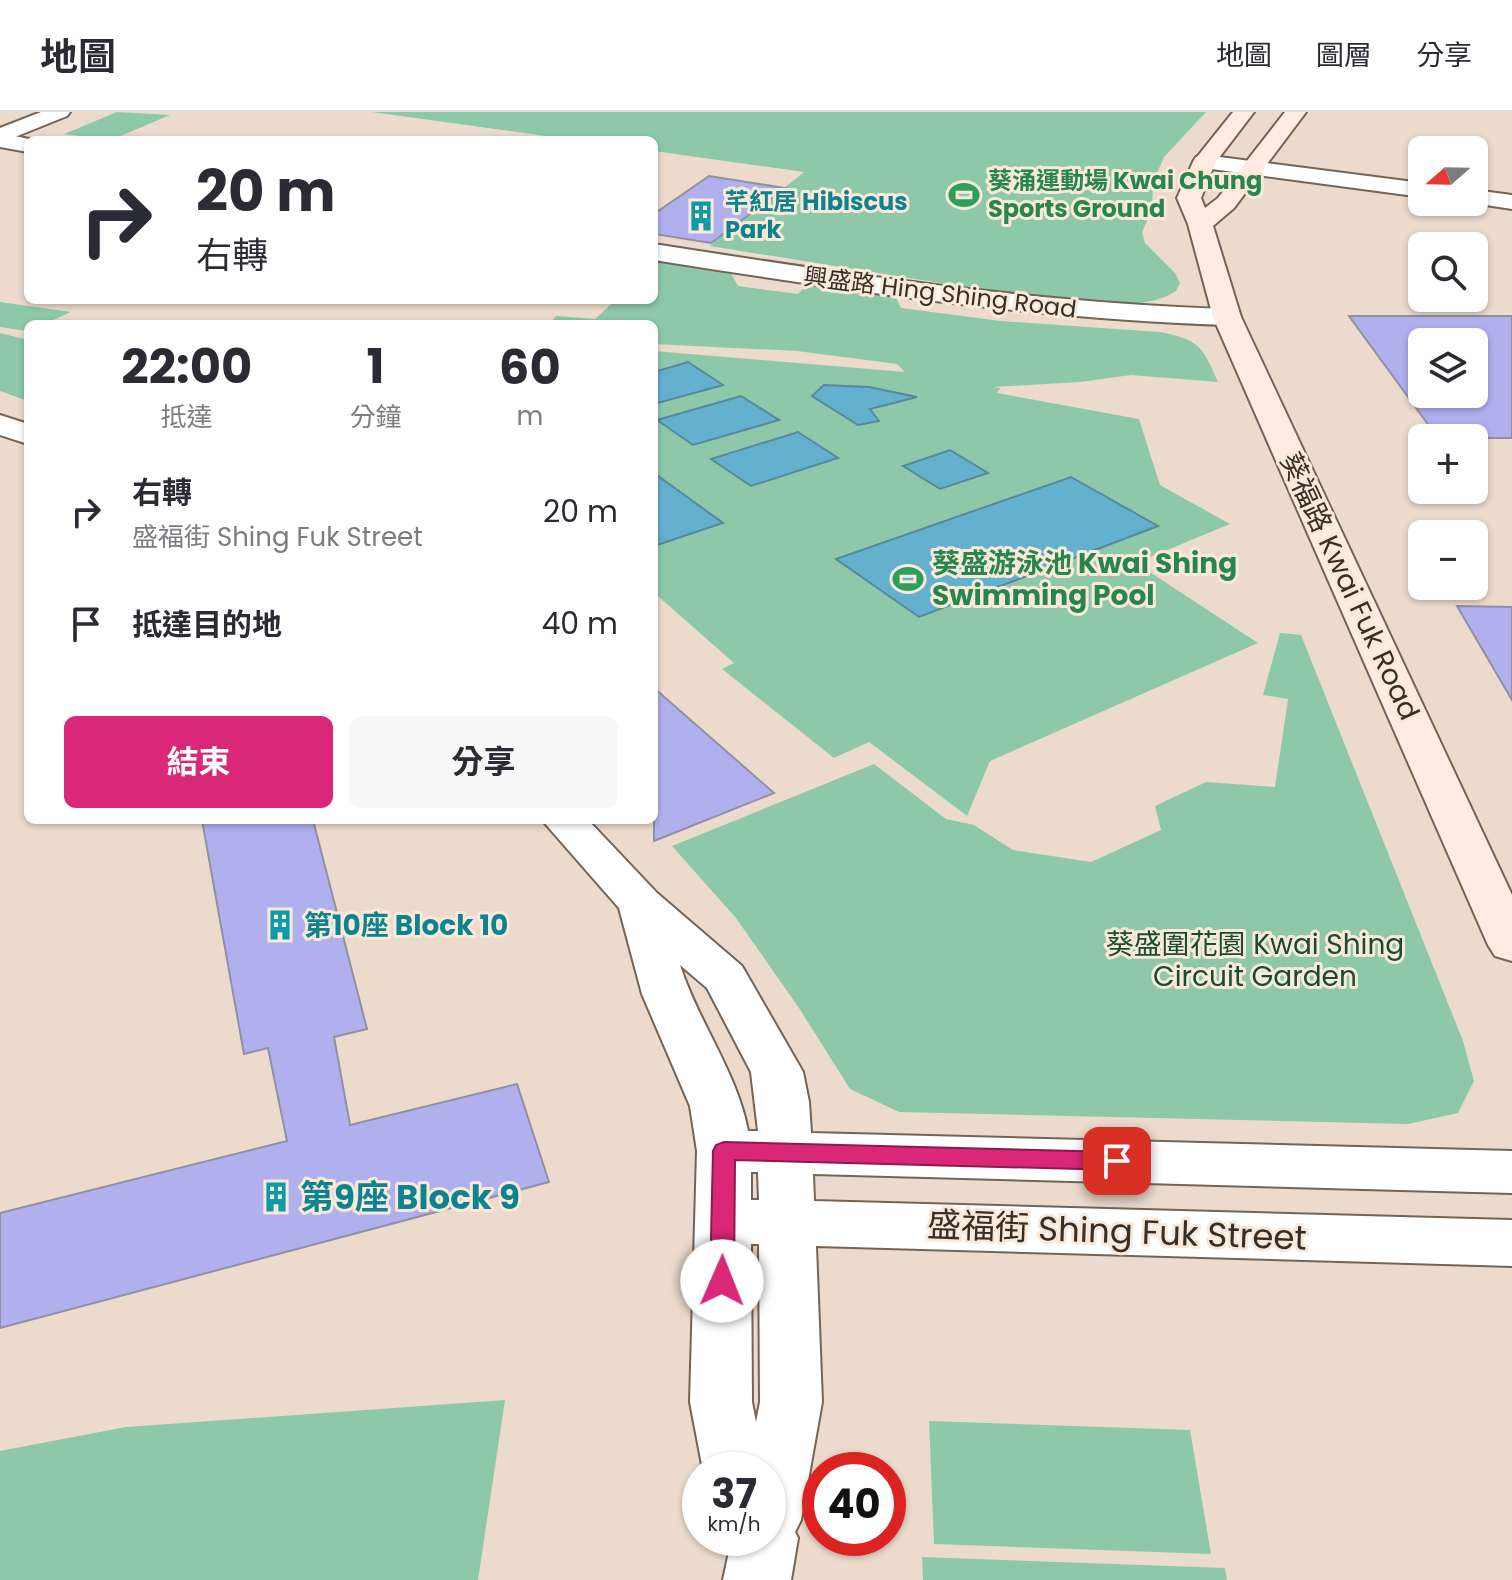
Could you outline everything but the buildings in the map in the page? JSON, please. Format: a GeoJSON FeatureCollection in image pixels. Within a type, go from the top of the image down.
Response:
{"type":"FeatureCollection","features":[{"type":"Feature","properties":{"kind":"main road","name":"葵福路 Kwai Fuk Road"},"geometry":{"type":"LineString","coordinates":[[1244,112],[1204,162],[1189,198],[1200,224],[1227,317],[1512,945]]}},
{"type":"Feature","properties":{"kind":"main road"},"geometry":{"type":"LineString","coordinates":[[1200,224],[1226,203],[1296,112]]}},
{"type":"Feature","properties":{"kind":"street"},"geometry":{"type":"LineString","coordinates":[[0,138],[60,112]]}},
{"type":"Feature","properties":{"kind":"street"},"geometry":{"type":"LineString","coordinates":[[0,138],[24,144]]}},
{"type":"Feature","properties":{"kind":"street"},"geometry":{"type":"LineString","coordinates":[[1204,162],[1408,188]]}},
{"type":"Feature","properties":{"kind":"street"},"geometry":{"type":"LineString","coordinates":[[1488,199],[1512,202]]}},
{"type":"Feature","properties":{"kind":"street","name":"興盛路 Hing Shing Road"},"geometry":{"type":"LineString","coordinates":[[658,253],[1006,303],[1143,316],[1227,317]]}},
{"type":"Feature","properties":{"kind":"street"},"geometry":{"type":"LineString","coordinates":[[0,424],[24,433]]}},
{"type":"Feature","properties":{"kind":"street"},"geometry":{"type":"LineString","coordinates":[[568,824],[641,904],[725,978],[777,1072],[785,1152],[791,1402],[780,1452]]}},
{"type":"Feature","properties":{"kind":"street"},"geometry":{"type":"LineString","coordinates":[[641,904],[666,994],[714,1092],[722,1121],[721,1402],[731,1452]]}},
{"type":"Feature","properties":{"kind":"street"},"geometry":{"type":"LineString","coordinates":[[724,1151],[1512,1172]]}},
{"type":"Feature","properties":{"kind":"street","name":"盛福街 Shing Fuk Street"},"geometry":{"type":"LineString","coordinates":[[723,1221],[1512,1243]]}},
{"type":"Feature","properties":{"kind":"green space"},"geometry":{"type":"Polygon","coordinates":[[[117,112],[170,115],[120,136],[64,134],[117,112]]]}},
{"type":"Feature","properties":{"kind":"green space","name":"葵涌運動場 Kwai Chung Sports Ground"},"geometry":{"type":"Polygon","coordinates":[[[372,112],[1206,112],[1164,157],[1153,182],[1152,209],[1142,232],[1145,243],[1175,273],[1180,283],[1176,291],[1163,297],[1131,304],[1046,300],[710,246],[714,242],[703,242],[749,193],[773,197],[804,172],[658,152],[658,136],[546,136],[372,112]]]}},
{"type":"Feature","properties":{"kind":"green space","name":"葵盛游泳池 Kwai Shing Swimming Pool"},"geometry":{"type":"Polygon","coordinates":[[[658,257],[728,268],[738,286],[798,294],[808,283],[893,292],[901,308],[1001,321],[1160,332],[1184,338],[1204,353],[1218,382],[1131,375],[1080,382],[993,387],[1000,388],[997,393],[1139,419],[1160,485],[1230,524],[1136,563],[1258,643],[990,761],[967,816],[869,742],[834,758],[722,669],[734,663],[658,597],[658,351],[905,372],[897,364],[797,351],[658,344],[658,320],[553,320],[556,316],[595,319],[612,304],[658,304],[658,257]]]}},
{"type":"Feature","properties":{"kind":"green space"},"geometry":{"type":"Polygon","coordinates":[[[0,302],[71,312],[53,320],[24,320],[24,331],[0,327],[0,302]]]}},
{"type":"Feature","properties":{"kind":"green space"},"geometry":{"type":"Polygon","coordinates":[[[0,333],[24,339],[24,400],[0,391],[0,333]]]}},
{"type":"Feature","properties":{"kind":"green space","name":"葵盛圍花園 Kwai Shing Circuit Garden"},"geometry":{"type":"Polygon","coordinates":[[[1280,633],[1301,635],[1463,1041],[1474,1081],[1458,1113],[1408,1124],[899,1112],[850,1089],[799,1008],[736,918],[672,846],[874,764],[946,819],[974,825],[1013,850],[1091,862],[1161,830],[1155,806],[1206,782],[1275,787],[1288,699],[1263,695],[1280,633]]]}},
{"type":"Feature","properties":{"kind":"green space"},"geometry":{"type":"Polygon","coordinates":[[[505,1400],[478,1580],[0,1580],[0,1451],[126,1427],[505,1400]]]}},
{"type":"Feature","properties":{"kind":"green space"},"geometry":{"type":"Polygon","coordinates":[[[929,1421],[1190,1430],[1211,1554],[934,1544],[929,1421]]]}},
{"type":"Feature","properties":{"kind":"green space"},"geometry":{"type":"Polygon","coordinates":[[[922,1557],[1225,1568],[1227,1580],[923,1580],[922,1557]]]}},
{"type":"Feature","properties":{"kind":"water"},"geometry":{"type":"Polygon","coordinates":[[[688,362],[723,385],[658,403],[658,371],[688,362]]]}},
{"type":"Feature","properties":{"kind":"water"},"geometry":{"type":"Polygon","coordinates":[[[824,385],[869,387],[917,397],[870,409],[879,421],[858,425],[812,396],[824,385]]]}},
{"type":"Feature","properties":{"kind":"water"},"geometry":{"type":"Polygon","coordinates":[[[741,396],[779,420],[693,445],[658,420],[741,396]]]}},
{"type":"Feature","properties":{"kind":"water"},"geometry":{"type":"Polygon","coordinates":[[[798,432],[838,458],[751,486],[711,459],[798,432]]]}},
{"type":"Feature","properties":{"kind":"water"},"geometry":{"type":"Polygon","coordinates":[[[950,450],[988,473],[940,489],[903,466],[950,450]]]}},
{"type":"Feature","properties":{"kind":"water"},"geometry":{"type":"Polygon","coordinates":[[[658,476],[723,523],[658,545],[658,476]]]}},
{"type":"Feature","properties":{"kind":"water"},"geometry":{"type":"Polygon","coordinates":[[[1071,477],[1158,526],[919,617],[836,559],[1071,477]]]}},
{"type":"Feature","properties":{"kind":"place","name":"葵涌運動場 Kwai Chung Sports Ground"},"geometry":{"type":"Point","coordinates":[964,195]}},
{"type":"Feature","properties":{"kind":"place","name":"芊紅居 Hibiscus Park"},"geometry":{"type":"Point","coordinates":[701,216]}},
{"type":"Feature","properties":{"kind":"place","name":"葵盛游泳池 Kwai Shing Swimming Pool"},"geometry":{"type":"Point","coordinates":[908,579]}},
{"type":"Feature","properties":{"kind":"place","name":"第10座 Block 10"},"geometry":{"type":"Point","coordinates":[280,925]}},
{"type":"Feature","properties":{"kind":"place","name":"第9座 Block 9"},"geometry":{"type":"Point","coordinates":[276,1197]}},
{"type":"Feature","properties":{"kind":"route"},"geometry":{"type":"LineString","coordinates":[[722,1281],[724,1151],[1117,1161]]}}]}
